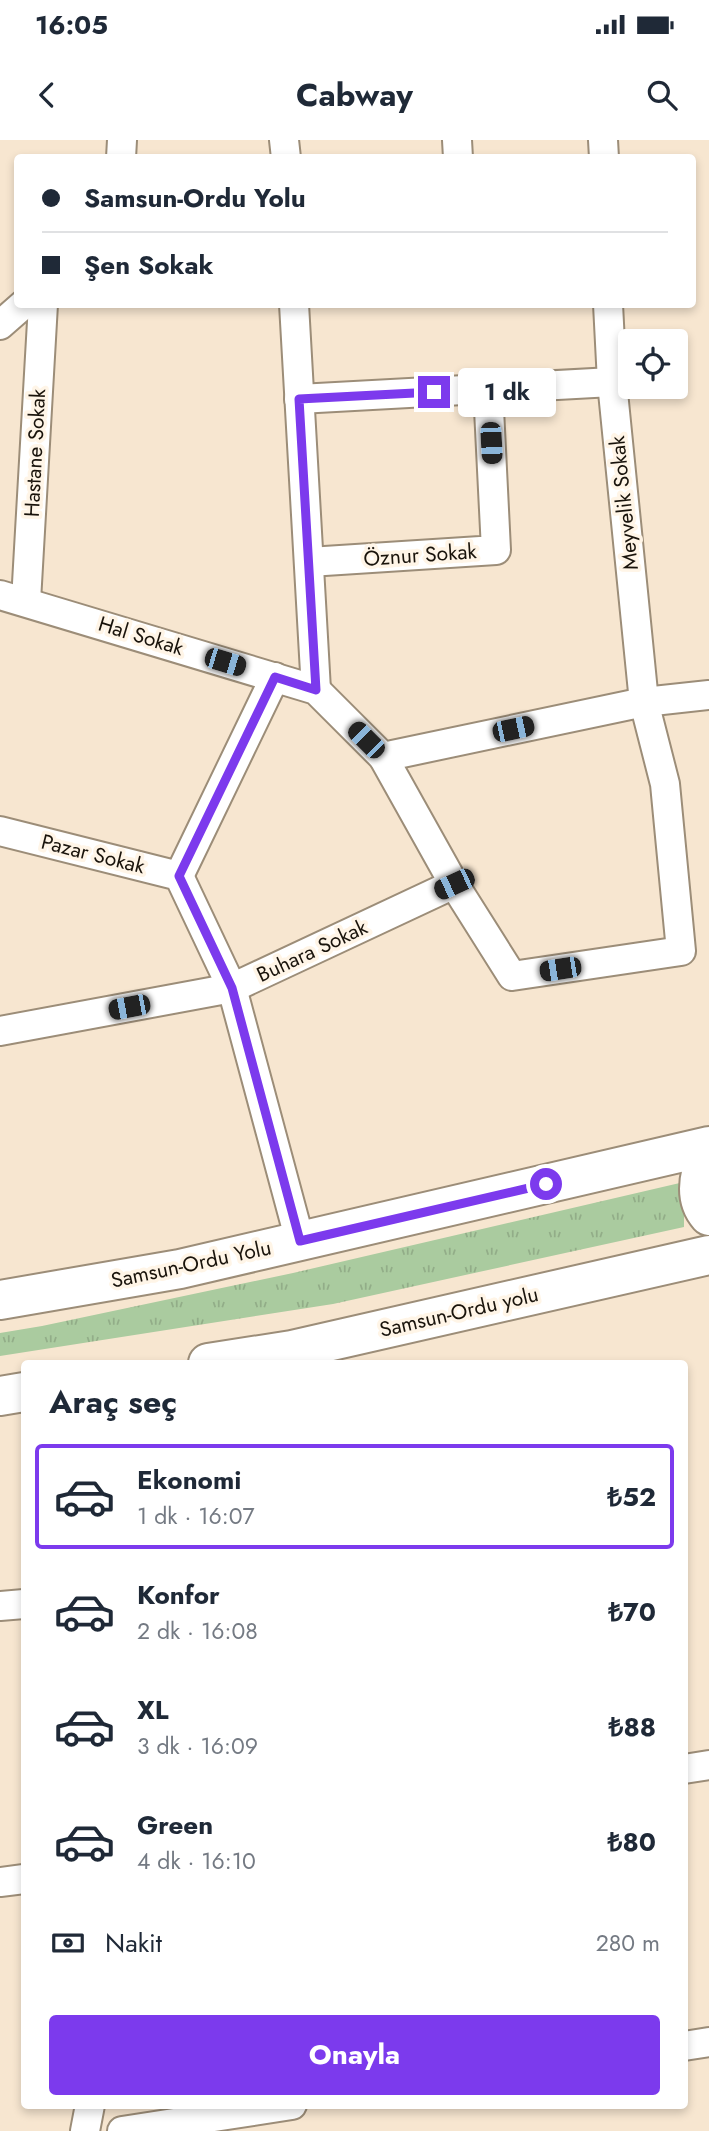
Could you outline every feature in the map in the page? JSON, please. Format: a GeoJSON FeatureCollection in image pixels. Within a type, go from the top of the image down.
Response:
{"type":"FeatureCollection","features":[{"type":"Feature","properties":{"kind":"highway","name":"Samsun-Ordu Yolu"},"geometry":{"type":"LineString","coordinates":[[0,1300],[180,1269],[709,1148]]}},
{"type":"Feature","properties":{"kind":"highway"},"geometry":{"type":"LineString","coordinates":[[709,1148],[702,1165],[698,1188],[705,1212],[709,1216]]}},
{"type":"Feature","properties":{"kind":"highway","name":"Samsun-Ordu yolu"},"geometry":{"type":"LineString","coordinates":[[227,1360],[292,1350],[709,1255]]}},
{"type":"Feature","properties":{"kind":"highway"},"geometry":{"type":"LineString","coordinates":[[0,1395],[21,1392]]}},
{"type":"Feature","properties":{"kind":"street"},"geometry":{"type":"LineString","coordinates":[[0,325],[19,308]]}},
{"type":"Feature","properties":{"kind":"street","name":"Hastane Sokak"},"geometry":{"type":"LineString","coordinates":[[13,598],[43,308]]}},
{"type":"Feature","properties":{"kind":"street"},"geometry":{"type":"LineString","coordinates":[[295,308],[316,690]]}},
{"type":"Feature","properties":{"kind":"street","name":"Meyvelik Sokak"},"geometry":{"type":"LineString","coordinates":[[454,884],[512,976],[681,951],[665,784],[644,702],[612,382],[608,308]]}},
{"type":"Feature","properties":{"kind":"street"},"geometry":{"type":"LineString","coordinates":[[299,399],[612,382]]}},
{"type":"Feature","properties":{"kind":"street","name":"Öznur Sokak"},"geometry":{"type":"LineString","coordinates":[[309,562],[496,550],[488,389]]}},
{"type":"Feature","properties":{"kind":"street","name":"Hal Sokak"},"geometry":{"type":"LineString","coordinates":[[13,598],[316,690],[383,757],[454,884]]}},
{"type":"Feature","properties":{"kind":"street"},"geometry":{"type":"LineString","coordinates":[[275,677],[179,876],[232,988],[300,1241]]}},
{"type":"Feature","properties":{"kind":"street"},"geometry":{"type":"LineString","coordinates":[[383,757],[644,702],[709,695]]}},
{"type":"Feature","properties":{"kind":"street","name":"Pazar Sokak"},"geometry":{"type":"LineString","coordinates":[[0,831],[179,876]]}},
{"type":"Feature","properties":{"kind":"street","name":"Buhara Sokak"},"geometry":{"type":"LineString","coordinates":[[0,1031],[232,988],[454,884]]}},
{"type":"Feature","properties":{"kind":"street"},"geometry":{"type":"LineString","coordinates":[[0,1606],[21,1604]]}},
{"type":"Feature","properties":{"kind":"street"},"geometry":{"type":"LineString","coordinates":[[688,1768],[709,1765]]}},
{"type":"Feature","properties":{"kind":"street"},"geometry":{"type":"LineString","coordinates":[[0,1882],[21,1879]]}},
{"type":"Feature","properties":{"kind":"street"},"geometry":{"type":"LineString","coordinates":[[688,2045],[709,2042]]}},
{"type":"Feature","properties":{"kind":"street"},"geometry":{"type":"LineString","coordinates":[[85,2131],[89,2109]]}},
{"type":"Feature","properties":{"kind":"street"},"geometry":{"type":"LineString","coordinates":[[122,2131],[266,2109]]}},
{"type":"Feature","properties":{"kind":"green space"},"geometry":{"type":"Polygon","coordinates":[[[684,1182],[684,1227],[333,1304],[0,1356],[0,1333],[293,1273],[684,1182]]]}},
{"type":"Feature","properties":{"kind":"route"},"geometry":{"type":"LineString","coordinates":[[434,392],[299,399],[316,690],[275,677],[179,876],[232,988],[300,1241],[546,1184]]}}]}
